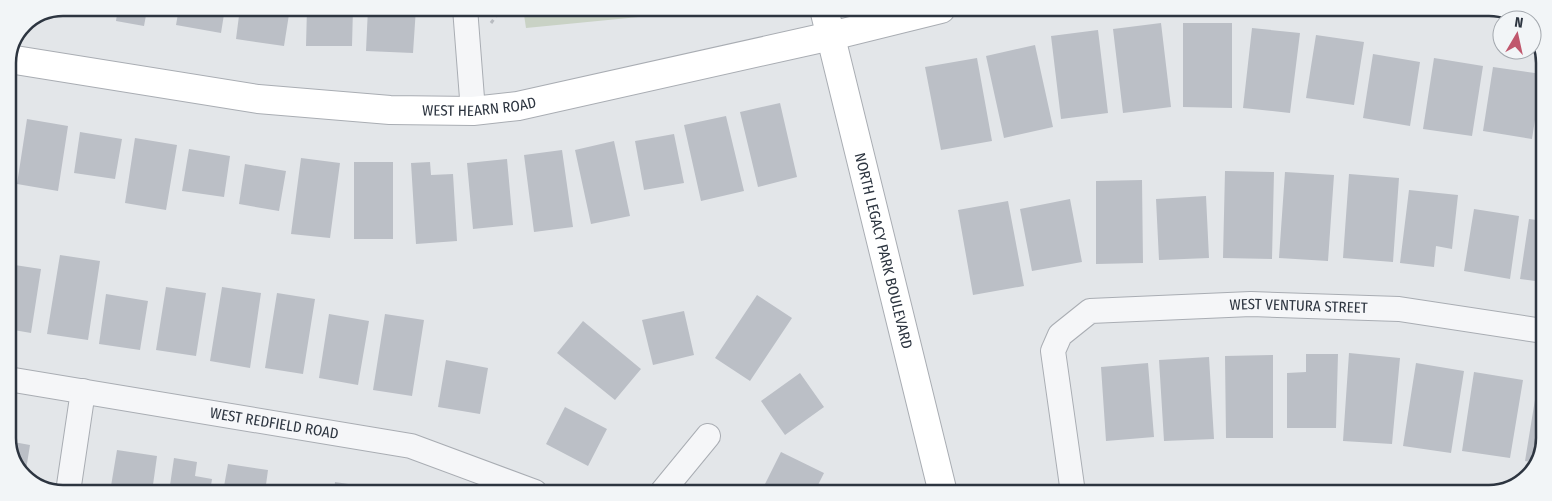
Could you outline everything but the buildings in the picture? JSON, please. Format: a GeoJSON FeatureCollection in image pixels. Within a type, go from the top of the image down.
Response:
{"type":"FeatureCollection","features":[{"type":"Feature","properties":{"kind":"street"},"geometry":{"type":"LineString","coordinates":[[467,16],[473,111]]}},
{"type":"Feature","properties":{"kind":"street","name":"NORTH LEGACY PARK BOULEVARD"},"geometry":{"type":"LineString","coordinates":[[826,16],[941,485]]}},
{"type":"Feature","properties":{"kind":"street","name":"WEST HEARN ROAD"},"geometry":{"type":"LineString","coordinates":[[16,60],[258,99],[390,110],[473,111],[518,106],[912,16]]}},
{"type":"Feature","properties":{"kind":"street","name":"WEST VENTURA STREET"},"geometry":{"type":"LineString","coordinates":[[1072,485],[1053,351],[1060,335],[1090,311],[1251,304],[1398,309],[1536,330]]}},
{"type":"Feature","properties":{"kind":"street","name":"WEST REDFIELD ROAD"},"geometry":{"type":"LineString","coordinates":[[16,380],[411,446],[517,485]]}},
{"type":"Feature","properties":{"kind":"street"},"geometry":{"type":"LineString","coordinates":[[69,485],[83,391]]}},
{"type":"Feature","properties":{"kind":"street"},"geometry":{"type":"LineString","coordinates":[[668,485],[708,436]]}},
{"type":"Feature","properties":{"kind":"shaded area"},"geometry":{"type":"Polygon","coordinates":[[[524,16],[649,16],[526,28],[524,16]]]}}]}
